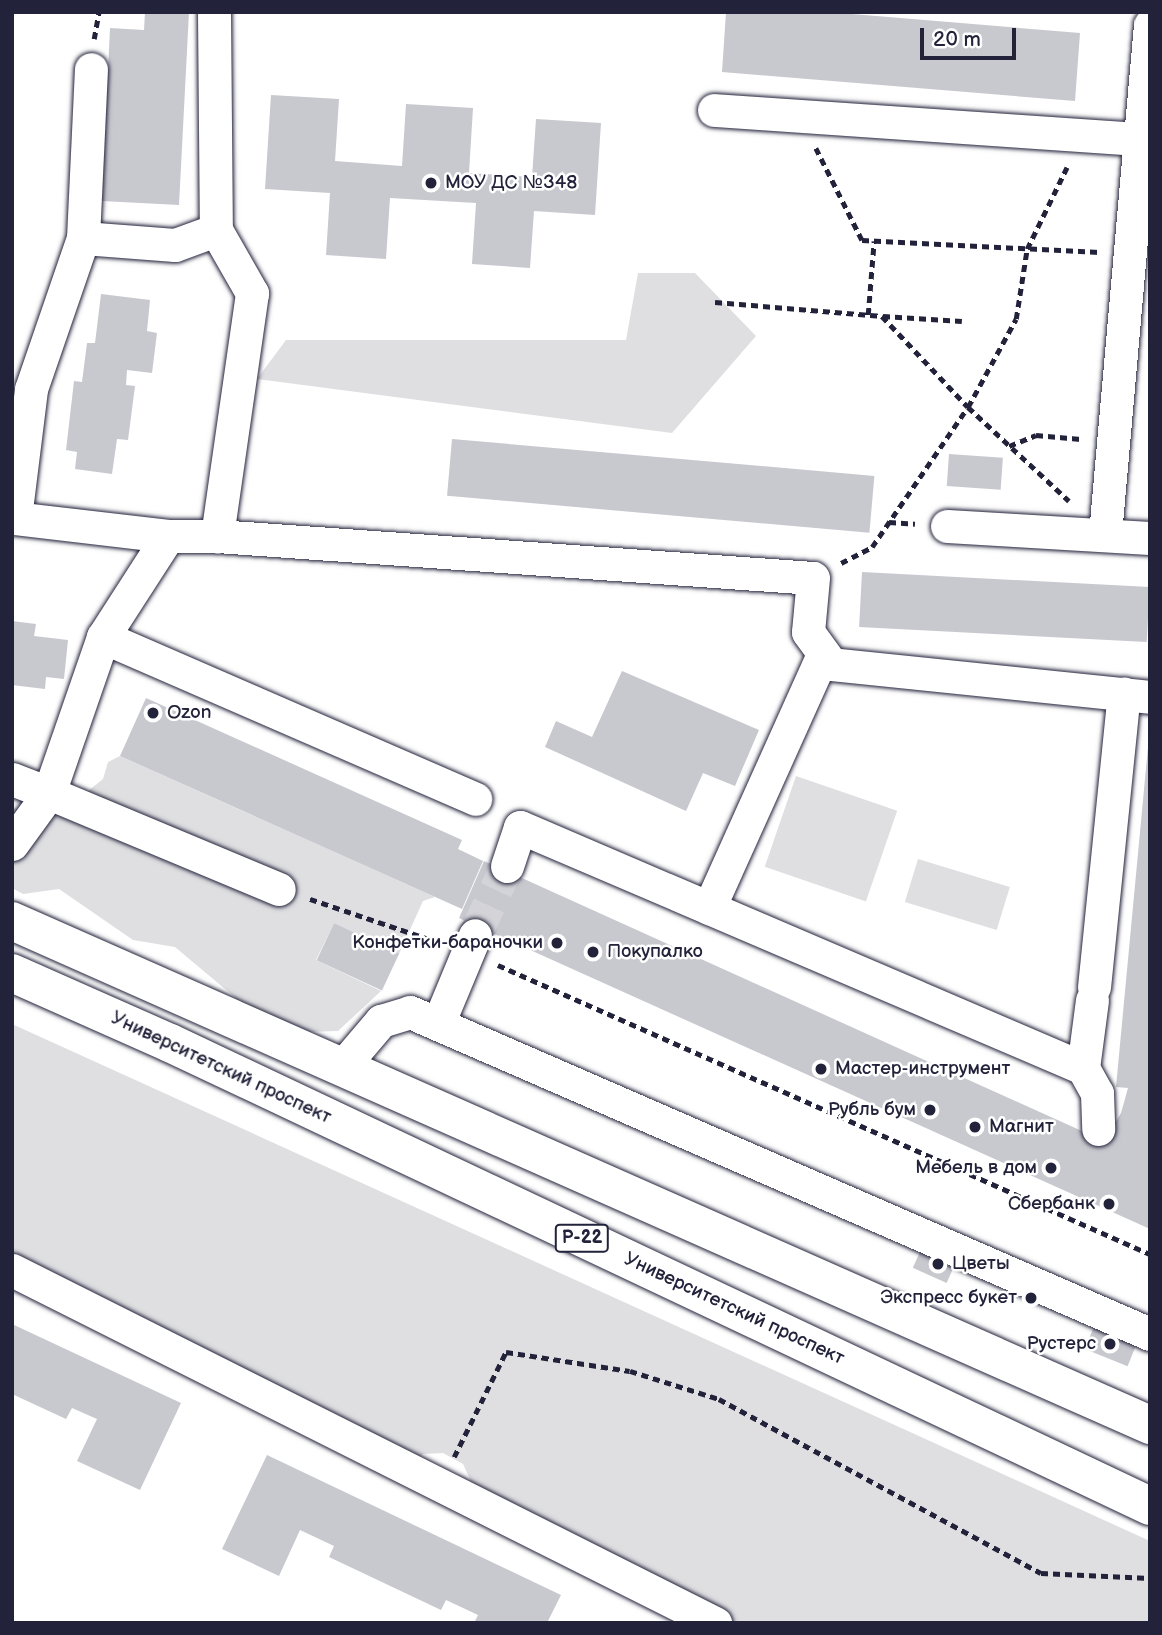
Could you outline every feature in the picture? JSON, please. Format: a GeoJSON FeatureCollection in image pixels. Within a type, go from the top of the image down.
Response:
{"type":"FeatureCollection","features":[{"type":"Feature","properties":{"kind":"highway"},"geometry":{"type":"LineString","coordinates":[[12,921],[1150,1425]]}},
{"type":"Feature","properties":{"kind":"highway","name":"Университетский проспект"},"geometry":{"type":"LineString","coordinates":[[12,973],[170,1043],[1150,1506]]}},
{"type":"Feature","properties":{"kind":"lane"},"geometry":{"type":"LineString","coordinates":[[214,12],[216,230],[252,293],[217,536]]}},
{"type":"Feature","properties":{"kind":"lane"},"geometry":{"type":"LineString","coordinates":[[1105,534],[1150,25]]}},
{"type":"Feature","properties":{"kind":"lane"},"geometry":{"type":"LineString","coordinates":[[91,69],[83,237],[31,389],[14,518],[168,536],[217,536],[813,578],[808,632],[831,664],[1137,695],[1083,1068],[1097,1093],[1098,1129]]}},
{"type":"Feature","properties":{"kind":"lane"},"geometry":{"type":"LineString","coordinates":[[714,110],[1140,139]]}},
{"type":"Feature","properties":{"kind":"lane"},"geometry":{"type":"LineString","coordinates":[[83,237],[175,245],[216,230]]}},
{"type":"Feature","properties":{"kind":"lane"},"geometry":{"type":"LineString","coordinates":[[947,526],[1150,538]]}},
{"type":"Feature","properties":{"kind":"lane"},"geometry":{"type":"LineString","coordinates":[[12,844],[48,793],[103,637],[168,536]]}},
{"type":"Feature","properties":{"kind":"lane"},"geometry":{"type":"LineString","coordinates":[[103,637],[475,799]]}},
{"type":"Feature","properties":{"kind":"lane"},"geometry":{"type":"LineString","coordinates":[[709,908],[823,654]]}},
{"type":"Feature","properties":{"kind":"lane"},"geometry":{"type":"LineString","coordinates":[[12,779],[279,889]]}},
{"type":"Feature","properties":{"kind":"lane"},"geometry":{"type":"LineString","coordinates":[[507,866],[520,827],[1083,1068]]}},
{"type":"Feature","properties":{"kind":"lane"},"geometry":{"type":"LineString","coordinates":[[438,1024],[472,944]]}},
{"type":"Feature","properties":{"kind":"lane"},"geometry":{"type":"LineString","coordinates":[[341,1068],[382,1021],[410,1012],[1150,1334]]}},
{"type":"Feature","properties":{"kind":"lane"},"geometry":{"type":"LineString","coordinates":[[12,1270],[715,1623]]}},
{"type":"Feature","properties":{"kind":"path"},"geometry":{"type":"LineString","coordinates":[[800,116],[862,240],[1130,254]]}},
{"type":"Feature","properties":{"kind":"path"},"geometry":{"type":"LineString","coordinates":[[813,578],[872,547],[968,407],[1016,319],[1027,249],[1083,135]]}},
{"type":"Feature","properties":{"kind":"path"},"geometry":{"type":"LineString","coordinates":[[868,315],[874,241]]}},
{"type":"Feature","properties":{"kind":"path"},"geometry":{"type":"LineString","coordinates":[[715,302],[962,321]]}},
{"type":"Feature","properties":{"kind":"path"},"geometry":{"type":"LineString","coordinates":[[882,316],[968,407],[1105,534]]}},
{"type":"Feature","properties":{"kind":"path"},"geometry":{"type":"LineString","coordinates":[[1009,446],[1036,435],[1114,441]]}},
{"type":"Feature","properties":{"kind":"path"},"geometry":{"type":"LineString","coordinates":[[279,889],[472,944],[1150,1254]]}},
{"type":"Feature","properties":{"kind":"path"},"geometry":{"type":"LineString","coordinates":[[440,1485],[506,1352],[630,1371],[719,1399],[1041,1573],[1150,1578]]}},
{"type":"Feature","properties":{"kind":"shaded area"},"geometry":{"type":"Polygon","coordinates":[[[638,273],[695,273],[756,336],[672,433],[257,379],[286,340],[626,340],[638,273]]]}},
{"type":"Feature","properties":{"kind":"shaded area"},"geometry":{"type":"Polygon","coordinates":[[[120,756],[435,897],[423,901],[399,954],[334,923],[316,960],[381,991],[338,1031],[304,1032],[256,1015],[175,947],[133,940],[59,889],[23,894],[12,888],[12,808],[58,815],[103,779],[108,762],[120,756]]]}},
{"type":"Feature","properties":{"kind":"shaded area"},"geometry":{"type":"Polygon","coordinates":[[[796,776],[897,811],[866,902],[765,867],[796,776]]]}},
{"type":"Feature","properties":{"kind":"shaded area"},"geometry":{"type":"Polygon","coordinates":[[[918,859],[1010,887],[997,930],[905,902],[918,859]]]}},
{"type":"Feature","properties":{"kind":"shaded area"},"geometry":{"type":"Polygon","coordinates":[[[12,1024],[1150,1541],[1150,1623],[702,1623],[473,1486],[463,1464],[443,1453],[423,1454],[403,1474],[12,1273],[12,1024]]]}},
{"type":"Feature","properties":{"kind":"building"},"geometry":{"type":"Polygon","coordinates":[[[145,12],[189,12],[179,205],[102,201],[110,28],[144,30],[145,12]]]}},
{"type":"Feature","properties":{"kind":"building"},"geometry":{"type":"Polygon","coordinates":[[[726,12],[828,12],[1080,33],[1075,101],[722,72],[726,12]]]}},
{"type":"Feature","properties":{"kind":"building","name":"МОУ ДС №348"},"geometry":{"type":"Polygon","coordinates":[[[271,95],[339,99],[335,161],[402,166],[406,104],[473,108],[469,173],[532,177],[536,119],[601,123],[595,215],[534,211],[530,268],[472,264],[476,203],[390,198],[386,259],[326,255],[330,193],[265,189],[271,95]]]}},
{"type":"Feature","properties":{"kind":"building"},"geometry":{"type":"Polygon","coordinates":[[[101,294],[150,300],[147,331],[157,333],[152,373],[127,370],[126,385],[135,386],[128,440],[117,439],[112,474],[75,469],[77,452],[66,450],[74,381],[82,382],[87,343],[95,343],[101,294]]]}},
{"type":"Feature","properties":{"kind":"building"},"geometry":{"type":"Polygon","coordinates":[[[452,439],[874,476],[869,533],[447,496],[452,439]]]}},
{"type":"Feature","properties":{"kind":"building"},"geometry":{"type":"Polygon","coordinates":[[[949,454],[1003,458],[1001,490],[947,486],[949,454]]]}},
{"type":"Feature","properties":{"kind":"building"},"geometry":{"type":"Polygon","coordinates":[[[862,572],[1150,587],[1147,642],[859,627],[862,572]]]}},
{"type":"Feature","properties":{"kind":"building"},"geometry":{"type":"Polygon","coordinates":[[[12,621],[36,624],[34,636],[68,640],[64,679],[46,677],[45,689],[12,685],[12,621]]]}},
{"type":"Feature","properties":{"kind":"building"},"geometry":{"type":"Polygon","coordinates":[[[622,671],[759,730],[735,786],[703,773],[686,811],[545,747],[556,721],[592,737],[622,671]]]}},
{"type":"Feature","properties":{"kind":"building"},"geometry":{"type":"Polygon","coordinates":[[[146,698],[462,840],[458,849],[483,861],[462,909],[120,756],[146,698]]]}},
{"type":"Feature","properties":{"kind":"building"},"geometry":{"type":"Polygon","coordinates":[[[1148,747],[1150,1229],[459,918],[484,861],[1104,1141],[1121,1113],[1128,1088],[1116,1087],[1148,747]]]}},
{"type":"Feature","properties":{"kind":"building"},"geometry":{"type":"Polygon","coordinates":[[[334,923],[399,953],[382,991],[317,960],[334,923]]]}},
{"type":"Feature","properties":{"kind":"building"},"geometry":{"type":"Polygon","coordinates":[[[923,1245],[957,1260],[947,1283],[913,1268],[923,1245]]]}},
{"type":"Feature","properties":{"kind":"building"},"geometry":{"type":"Polygon","coordinates":[[[12,1324],[181,1403],[140,1490],[77,1461],[97,1419],[72,1408],[66,1419],[12,1394],[12,1324]]]}},
{"type":"Feature","properties":{"kind":"building"},"geometry":{"type":"Polygon","coordinates":[[[1095,1324],[1138,1341],[1128,1366],[1085,1349],[1095,1324]]]}},
{"type":"Feature","properties":{"kind":"building"},"geometry":{"type":"Polygon","coordinates":[[[267,1455],[561,1595],[547,1623],[474,1623],[478,1615],[446,1600],[441,1610],[329,1557],[334,1546],[300,1530],[279,1576],[222,1549],[267,1455]]]}},
{"type":"Feature","properties":{"kind":"tunnel"},"geometry":{"type":"LineString","coordinates":[[475,935],[507,866]]}},
{"type":"Feature","properties":{"kind":"place","name":"МОУ ДС №348"},"geometry":{"type":"Point","coordinates":[431,183]}},
{"type":"Feature","properties":{"kind":"place","name":"Ozon"},"geometry":{"type":"Point","coordinates":[153,713]}},
{"type":"Feature","properties":{"kind":"place","name":"Конфетки-бараночки"},"geometry":{"type":"Point","coordinates":[557,943]}},
{"type":"Feature","properties":{"kind":"place","name":"Покупалко"},"geometry":{"type":"Point","coordinates":[593,952]}},
{"type":"Feature","properties":{"kind":"place","name":"Мастер-инструмент"},"geometry":{"type":"Point","coordinates":[821,1069]}},
{"type":"Feature","properties":{"kind":"place","name":"Рубль бум"},"geometry":{"type":"Point","coordinates":[930,1110]}},
{"type":"Feature","properties":{"kind":"place","name":"Магнит"},"geometry":{"type":"Point","coordinates":[975,1127]}},
{"type":"Feature","properties":{"kind":"place","name":"Мебель в дом"},"geometry":{"type":"Point","coordinates":[1051,1168]}},
{"type":"Feature","properties":{"kind":"place","name":"Сбербанк"},"geometry":{"type":"Point","coordinates":[1109,1204]}},
{"type":"Feature","properties":{"kind":"place","name":"Цветы"},"geometry":{"type":"Point","coordinates":[938,1264]}},
{"type":"Feature","properties":{"kind":"place","name":"Экспресс букет"},"geometry":{"type":"Point","coordinates":[1031,1298]}},
{"type":"Feature","properties":{"kind":"place","name":"Рустерс"},"geometry":{"type":"Point","coordinates":[1110,1344]}}]}
